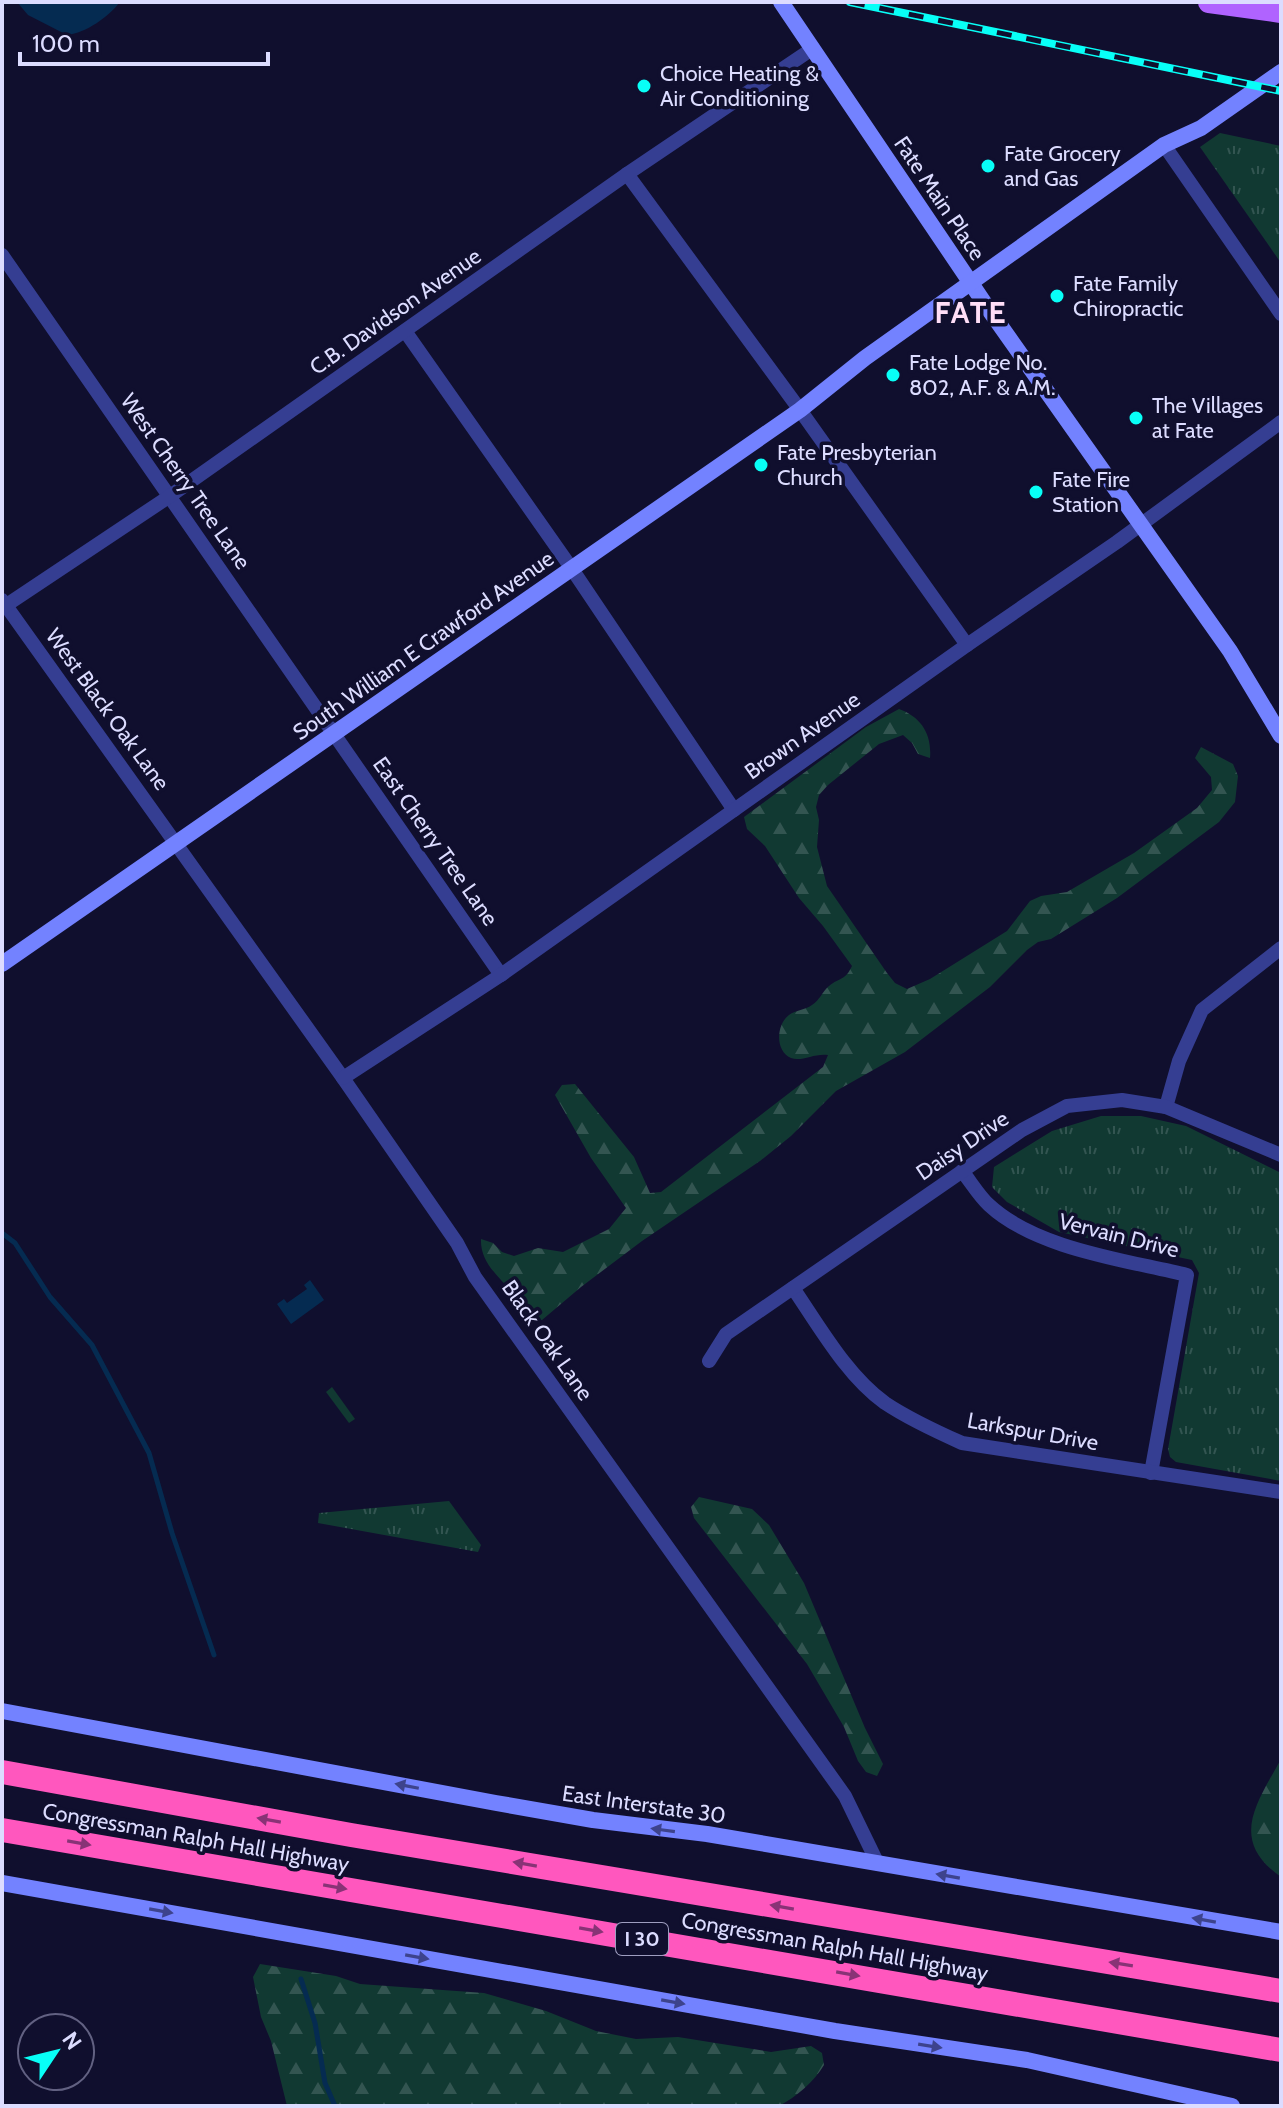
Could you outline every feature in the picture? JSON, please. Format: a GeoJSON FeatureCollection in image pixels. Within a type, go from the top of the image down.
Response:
{"type":"FeatureCollection","features":[{"type":"Feature","properties":{"kind":"highway","name":"Congressman Ralph Hall Highway"},"geometry":{"type":"LineString","coordinates":[[2,1772],[351,1835],[1281,1991]]}},
{"type":"Feature","properties":{"kind":"highway","name":"Congressman Ralph Hall Highway"},"geometry":{"type":"LineString","coordinates":[[2,1830],[1281,2050]]}},
{"type":"Feature","properties":{"kind":"main road","name":"Fate Main Place"},"geometry":{"type":"LineString","coordinates":[[781,2],[971,283],[1230,651],[1281,736]]}},
{"type":"Feature","properties":{"kind":"main road"},"geometry":{"type":"LineString","coordinates":[[1209,2],[1281,12]]}},
{"type":"Feature","properties":{"kind":"main road","name":"South William E Crawford Avenue"},"geometry":{"type":"LineString","coordinates":[[2,964],[800,410],[865,358],[1164,145],[1201,128],[1281,72]]}},
{"type":"Feature","properties":{"kind":"main road","name":"East Interstate 30"},"geometry":{"type":"LineString","coordinates":[[2,1711],[496,1803],[707,1834],[1281,1932]]}},
{"type":"Feature","properties":{"kind":"main road"},"geometry":{"type":"LineString","coordinates":[[2,1883],[835,2031],[1027,2060],[1232,2106]]}},
{"type":"Feature","properties":{"kind":"street","name":"C.B. Davidson Avenue"},"geometry":{"type":"LineString","coordinates":[[3,604],[170,496],[627,174],[812,49]]}},
{"type":"Feature","properties":{"kind":"street"},"geometry":{"type":"LineString","coordinates":[[1164,145],[1281,314]]}},
{"type":"Feature","properties":{"kind":"street"},"geometry":{"type":"LineString","coordinates":[[627,174],[967,645]]}},
{"type":"Feature","properties":{"kind":"street","name":"West Cherry Tree Lane"},"geometry":{"type":"LineString","coordinates":[[3,260],[334,733]]}},
{"type":"Feature","properties":{"kind":"street"},"geometry":{"type":"LineString","coordinates":[[405,331],[572,569],[734,810]]}},
{"type":"Feature","properties":{"kind":"street","name":"Brown Avenue"},"geometry":{"type":"LineString","coordinates":[[343,1078],[501,975],[1140,525],[1281,422]]}},
{"type":"Feature","properties":{"kind":"street","name":"West Black Oak Lane"},"geometry":{"type":"LineString","coordinates":[[3,604],[178,844]]}},
{"type":"Feature","properties":{"kind":"street","name":"East Cherry Tree Lane"},"geometry":{"type":"LineString","coordinates":[[334,733],[501,975]]}},
{"type":"Feature","properties":{"kind":"street","name":"Black Oak Lane"},"geometry":{"type":"LineString","coordinates":[[178,844],[457,1243],[475,1277],[845,1796],[878,1864]]}},
{"type":"Feature","properties":{"kind":"street"},"geometry":{"type":"LineString","coordinates":[[1166,1107],[1179,1061],[1202,1010],[1281,948]]}},
{"type":"Feature","properties":{"kind":"street","name":"Daisy Drive"},"geometry":{"type":"LineString","coordinates":[[709,1361],[726,1334],[1022,1130],[1067,1106],[1122,1100],[1166,1107],[1281,1155]]}},
{"type":"Feature","properties":{"kind":"street","name":"Vervain Drive"},"geometry":{"type":"LineString","coordinates":[[962,1171],[989,1205],[1014,1224],[1051,1242],[1187,1275],[1151,1473]]}},
{"type":"Feature","properties":{"kind":"street","name":"Larkspur Drive"},"geometry":{"type":"LineString","coordinates":[[793,1288],[844,1362],[883,1401],[923,1426],[962,1443],[1281,1492]]}},
{"type":"Feature","properties":{"kind":"green space"},"geometry":{"type":"Polygon","coordinates":[[[1220,133],[1281,146],[1281,263],[1200,147],[1220,133]]]}},
{"type":"Feature","properties":{"kind":"green space"},"geometry":{"type":"Polygon","coordinates":[[[899,709],[907,712],[924,728],[930,758],[918,754],[903,735],[879,744],[819,795],[816,807],[819,820],[817,847],[827,886],[887,973],[895,983],[907,989],[930,979],[1007,931],[1030,901],[1067,892],[1134,853],[1197,808],[1212,790],[1211,777],[1195,758],[1201,747],[1233,764],[1238,776],[1235,802],[1219,822],[1117,898],[1051,939],[1038,942],[990,987],[905,1052],[836,1091],[791,1136],[760,1161],[642,1241],[542,1320],[530,1322],[519,1301],[488,1264],[481,1239],[514,1256],[538,1248],[563,1252],[609,1229],[626,1208],[591,1158],[555,1095],[562,1085],[575,1084],[634,1157],[650,1193],[661,1192],[823,1067],[828,1055],[795,1059],[786,1055],[780,1044],[780,1031],[789,1015],[815,1003],[852,966],[799,898],[765,846],[747,829],[744,817],[866,727],[899,709]]]}},
{"type":"Feature","properties":{"kind":"green space"},"geometry":{"type":"Polygon","coordinates":[[[1101,1116],[1141,1116],[1186,1126],[1281,1173],[1281,1481],[1176,1462],[1170,1457],[1168,1449],[1199,1273],[1192,1260],[1059,1232],[1007,1202],[992,1187],[994,1167],[1052,1131],[1101,1116]]]}},
{"type":"Feature","properties":{"kind":"green space"},"geometry":{"type":"Polygon","coordinates":[[[332,1387],[355,1419],[349,1423],[326,1392],[332,1387]]]}},
{"type":"Feature","properties":{"kind":"green space"},"geometry":{"type":"Polygon","coordinates":[[[699,1497],[752,1509],[769,1525],[804,1583],[883,1764],[877,1776],[866,1772],[858,1761],[844,1727],[807,1664],[694,1518],[691,1507],[699,1497]]]}},
{"type":"Feature","properties":{"kind":"green space"},"geometry":{"type":"Polygon","coordinates":[[[449,1501],[481,1545],[478,1552],[318,1523],[319,1513],[449,1501]]]}},
{"type":"Feature","properties":{"kind":"green space"},"geometry":{"type":"Polygon","coordinates":[[[1281,1759],[1281,1877],[1255,1849],[1251,1835],[1256,1806],[1281,1759]]]}},
{"type":"Feature","properties":{"kind":"green space"},"geometry":{"type":"Polygon","coordinates":[[[260,1964],[336,1976],[360,1984],[484,1993],[546,2011],[596,2031],[636,2039],[678,2037],[771,2052],[811,2046],[822,2053],[824,2065],[804,2088],[779,2106],[287,2106],[271,2041],[261,2017],[253,1977],[260,1964]]]}},
{"type":"Feature","properties":{"kind":"water"},"geometry":{"type":"Polygon","coordinates":[[[17,2],[120,2],[96,23],[67,35],[28,15],[17,2]]]}},
{"type":"Feature","properties":{"kind":"water"},"geometry":{"type":"Polygon","coordinates":[[[310,1280],[324,1300],[291,1324],[277,1304],[284,1299],[287,1303],[307,1289],[304,1285],[310,1280]]]}},
{"type":"Feature","properties":{"kind":"waterway"},"geometry":{"type":"LineString","coordinates":[[2,1233],[15,1243],[50,1297],[92,1345],[149,1453],[172,1533],[214,1655]]}},
{"type":"Feature","properties":{"kind":"waterway"},"geometry":{"type":"LineString","coordinates":[[301,1979],[315,2023],[325,2083],[335,2106]]}},
{"type":"Feature","properties":{"kind":"railway"},"geometry":{"type":"LineString","coordinates":[[850,2],[1281,91]]}},
{"type":"Feature","properties":{"kind":"place","name":"Choice Heating & Air Conditioning"},"geometry":{"type":"Point","coordinates":[644,86]}},
{"type":"Feature","properties":{"kind":"place","name":"Fate Grocery and Gas"},"geometry":{"type":"Point","coordinates":[988,166]}},
{"type":"Feature","properties":{"kind":"place","name":"Fate Family Chiropractic"},"geometry":{"type":"Point","coordinates":[1057,296]}},
{"type":"Feature","properties":{"kind":"place","name":"Fate Lodge No. 802, A.F. & A.M."},"geometry":{"type":"Point","coordinates":[893,375]}},
{"type":"Feature","properties":{"kind":"place","name":"The Villages at Fate"},"geometry":{"type":"Point","coordinates":[1136,418]}},
{"type":"Feature","properties":{"kind":"place","name":"Fate Presbyterian Church"},"geometry":{"type":"Point","coordinates":[761,465]}},
{"type":"Feature","properties":{"kind":"place","name":"Fate Fire Station"},"geometry":{"type":"Point","coordinates":[1036,492]}},
{"type":"Feature","properties":{"kind":"district","name":"FATE"},"geometry":{"type":"Point","coordinates":[971,313]}}]}
